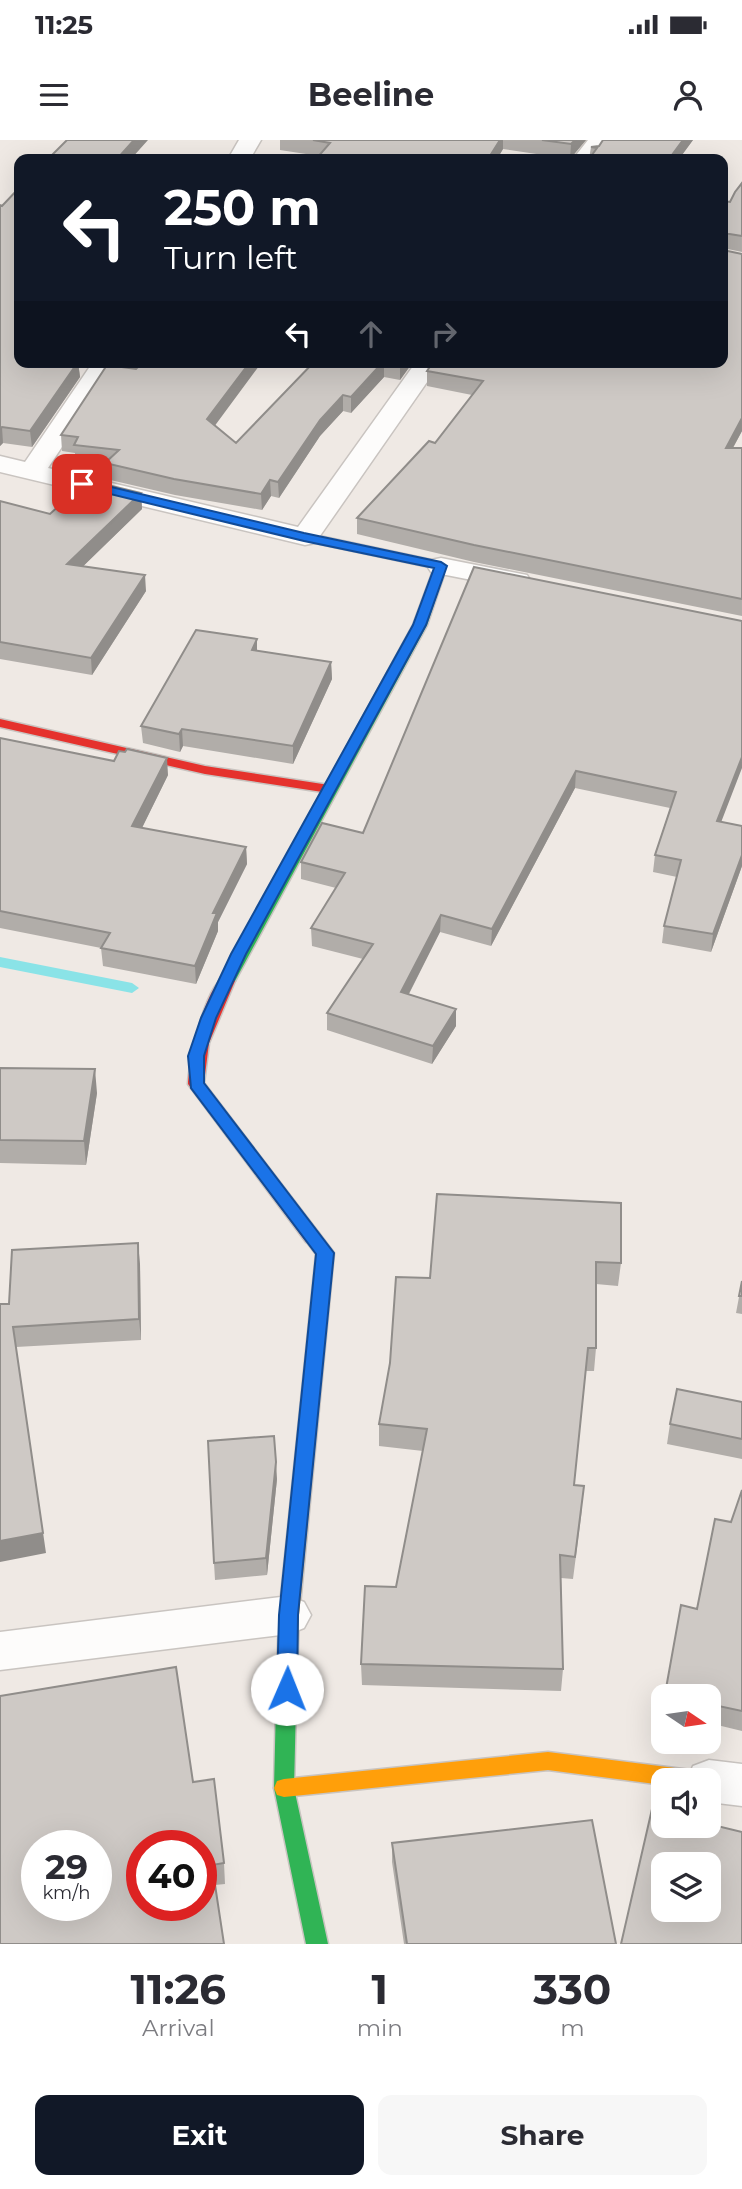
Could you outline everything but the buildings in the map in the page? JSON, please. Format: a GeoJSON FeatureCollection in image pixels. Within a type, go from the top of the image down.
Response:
{"type":"FeatureCollection","features":[{"type":"Feature","properties":{"kind":"street"},"geometry":{"type":"LineString","coordinates":[[588,154],[600,140]]}},
{"type":"Feature","properties":{"kind":"street"},"geometry":{"type":"LineString","coordinates":[[32,472],[102,368]]}},
{"type":"Feature","properties":{"kind":"street"},"geometry":{"type":"LineString","coordinates":[[304,537],[425,368]]}},
{"type":"Feature","properties":{"kind":"street"},"geometry":{"type":"LineString","coordinates":[[0,464],[304,537],[537,585]]}},
{"type":"Feature","properties":{"kind":"street"},"geometry":{"type":"LineString","coordinates":[[317,1944],[284,1788],[289,1615],[325,1253],[196,1084],[196,1056],[209,1018],[239,954],[420,625],[441,566]]}},
{"type":"Feature","properties":{"kind":"street"},"geometry":{"type":"LineString","coordinates":[[0,723],[161,761],[292,785],[329,789]]}},
{"type":"Feature","properties":{"kind":"street"},"geometry":{"type":"LineString","coordinates":[[0,1651],[289,1615]]}},
{"type":"Feature","properties":{"kind":"street"},"geometry":{"type":"LineString","coordinates":[[284,1788],[548,1761],[651,1774]]}},
{"type":"Feature","properties":{"kind":"street"},"geometry":{"type":"LineString","coordinates":[[721,1782],[742,1785]]}},
{"type":"Feature","properties":{"kind":"waterway"},"geometry":{"type":"LineString","coordinates":[[0,962],[132,988]]}},
{"type":"Feature","properties":{"kind":"traffic: fast"},"geometry":{"type":"LineString","coordinates":[[227,981],[420,625],[441,566],[305,537]]}},
{"type":"Feature","properties":{"kind":"traffic: fast"},"geometry":{"type":"LineString","coordinates":[[286,1704],[284,1788],[317,1944]]}},
{"type":"Feature","properties":{"kind":"traffic: slow"},"geometry":{"type":"LineString","coordinates":[[286,1704],[289,1615],[325,1253],[312,1237]]}},
{"type":"Feature","properties":{"kind":"traffic: slow"},"geometry":{"type":"LineString","coordinates":[[284,1788],[548,1761],[651,1774]]}},
{"type":"Feature","properties":{"kind":"traffic: jam"},"geometry":{"type":"LineString","coordinates":[[0,723],[205,770],[329,789]]}},
{"type":"Feature","properties":{"kind":"traffic: jam"},"geometry":{"type":"LineString","coordinates":[[227,981],[201,1043],[196,1084],[312,1237]]}},
{"type":"Feature","properties":{"kind":"route"},"geometry":{"type":"LineString","coordinates":[[82,484],[304,537],[441,566],[420,625],[239,954],[209,1018],[196,1056],[196,1084],[325,1253],[289,1615],[287,1689]]}}]}
